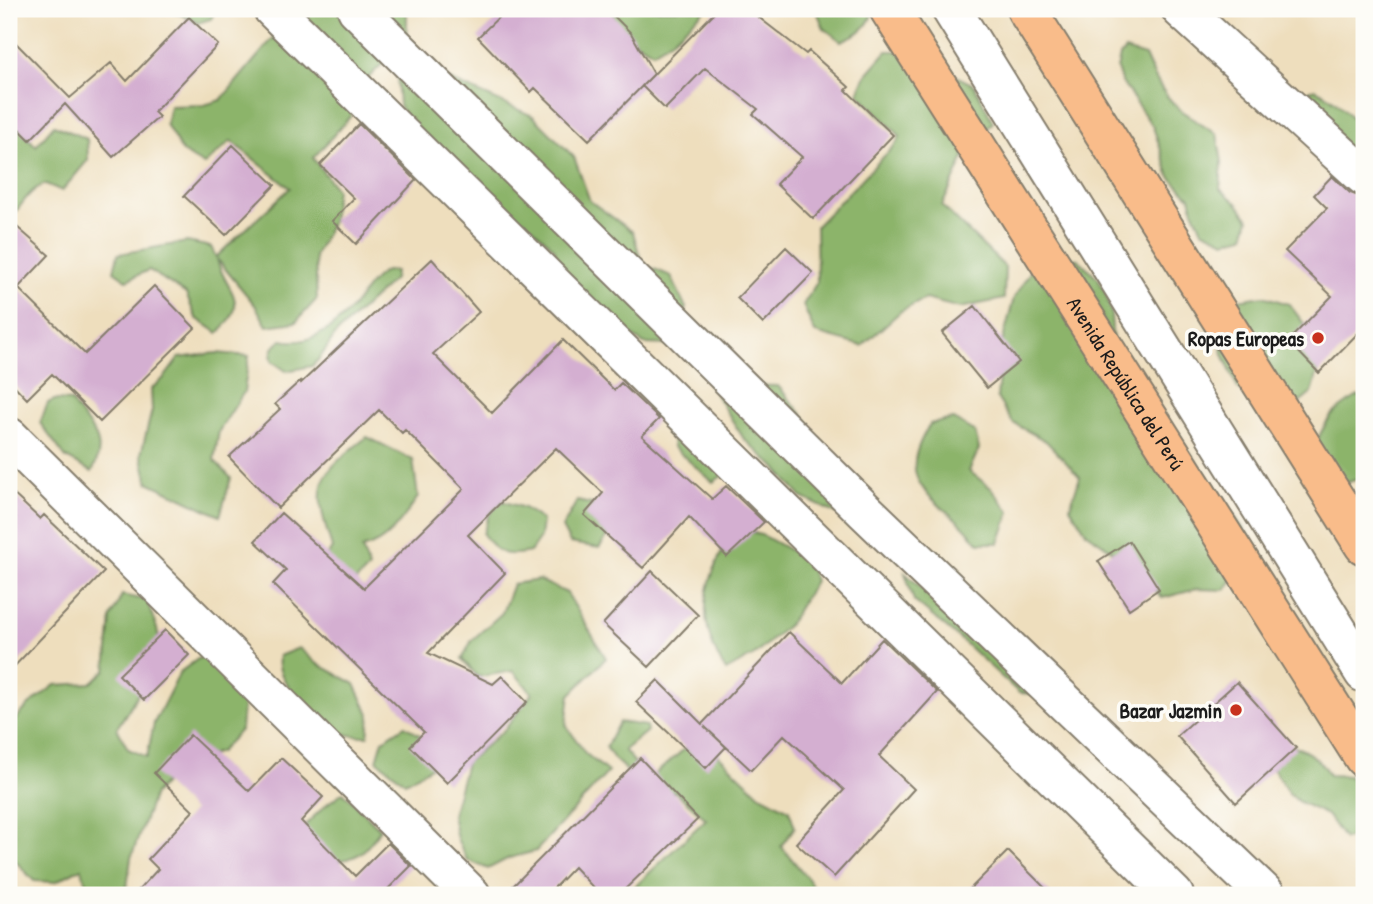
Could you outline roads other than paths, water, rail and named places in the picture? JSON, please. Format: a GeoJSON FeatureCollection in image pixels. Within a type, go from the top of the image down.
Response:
{"type":"FeatureCollection","features":[{"type":"Feature","properties":{"kind":"highway","name":"Avenida República del Perú"},"geometry":{"type":"LineString","coordinates":[[888,9],[1364,758]]}},
{"type":"Feature","properties":{"kind":"highway"},"geometry":{"type":"LineString","coordinates":[[1026,9],[1364,545]]}},
{"type":"Feature","properties":{"kind":"street"},"geometry":{"type":"LineString","coordinates":[[273,9],[1174,895]]}},
{"type":"Feature","properties":{"kind":"street"},"geometry":{"type":"LineString","coordinates":[[357,9],[845,492],[1266,895]]}},
{"type":"Feature","properties":{"kind":"street"},"geometry":{"type":"LineString","coordinates":[[951,9],[1364,673]]}},
{"type":"Feature","properties":{"kind":"street"},"geometry":{"type":"LineString","coordinates":[[1181,9],[1364,176]]}},
{"type":"Feature","properties":{"kind":"street"},"geometry":{"type":"LineString","coordinates":[[9,437],[471,895]]}},
{"type":"Feature","properties":{"kind":"place","name":"Ropas Europeas"},"geometry":{"type":"Point","coordinates":[1318,338]}},
{"type":"Feature","properties":{"kind":"place","name":"Bazar Jazmin"},"geometry":{"type":"Point","coordinates":[1236,710]}}]}
